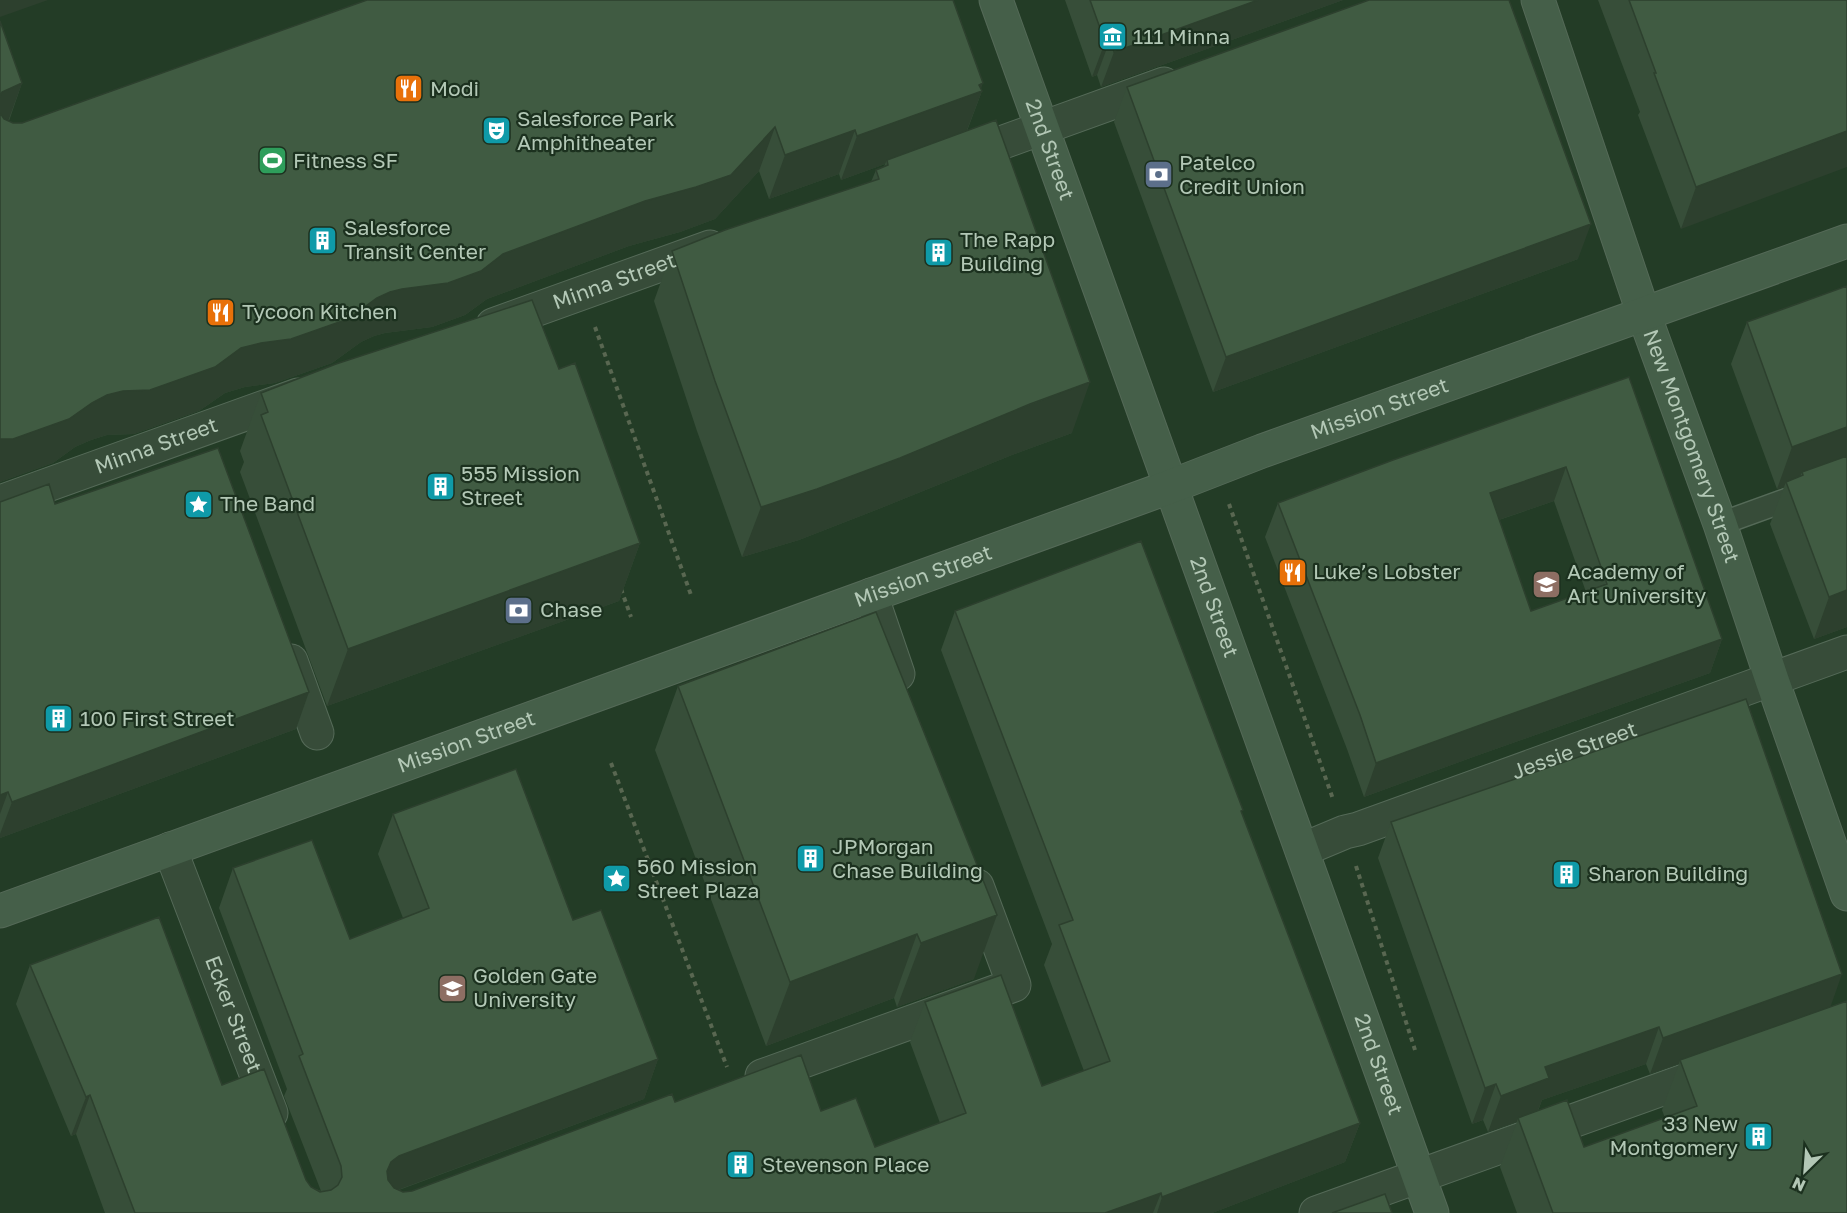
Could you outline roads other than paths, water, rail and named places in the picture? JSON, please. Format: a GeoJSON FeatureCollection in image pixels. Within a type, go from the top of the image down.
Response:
{"type":"FeatureCollection","features":[{"type":"Feature","properties":{"kind":"street","name":"2nd Street"},"geometry":{"type":"LineString","coordinates":[[996,0],[1432,1213]]}},
{"type":"Feature","properties":{"kind":"street","name":"New Montgomery Street"},"geometry":{"type":"LineString","coordinates":[[1538,0],[1643,312],[1720,524],[1847,894]]}},
{"type":"Feature","properties":{"kind":"street"},"geometry":{"type":"LineString","coordinates":[[929,169],[1189,75]]}},
{"type":"Feature","properties":{"kind":"street","name":"Minna Street"},"geometry":{"type":"LineString","coordinates":[[470,333],[739,237]]}},
{"type":"Feature","properties":{"kind":"street","name":"Mission Street"},"geometry":{"type":"LineString","coordinates":[[0,911],[1172,486],[1643,312],[1847,241]]}},
{"type":"Feature","properties":{"kind":"street","name":"Minna Street"},"geometry":{"type":"LineString","coordinates":[[0,502],[326,385]]}},
{"type":"Feature","properties":{"kind":"street"},"geometry":{"type":"LineString","coordinates":[[871,595],[909,702]]}},
{"type":"Feature","properties":{"kind":"street"},"geometry":{"type":"LineString","coordinates":[[280,632],[317,733]]}},
{"type":"Feature","properties":{"kind":"street","name":"Jessie Street"},"geometry":{"type":"LineString","coordinates":[[1302,850],[1345,832],[1847,652]]}},
{"type":"Feature","properties":{"kind":"street","name":"Ecker Street"},"geometry":{"type":"LineString","coordinates":[[170,849],[280,1137]]}},
{"type":"Feature","properties":{"kind":"street"},"geometry":{"type":"LineString","coordinates":[[735,1085],[1014,985],[966,854]]}},
{"type":"Feature","properties":{"kind":"street"},"geometry":{"type":"LineString","coordinates":[[1316,1213],[1741,1061]]}},
{"type":"Feature","properties":{"kind":"lane"},"geometry":{"type":"LineString","coordinates":[[1720,524],[1847,478]]}},
{"type":"Feature","properties":{"kind":"place","name":"111 Minna"},"geometry":{"type":"Point","coordinates":[1112,37]}},
{"type":"Feature","properties":{"kind":"place","name":"Modi"},"geometry":{"type":"Point","coordinates":[409,89]}},
{"type":"Feature","properties":{"kind":"place","name":"Salesforce Park Amphitheater"},"geometry":{"type":"Point","coordinates":[496,131]}},
{"type":"Feature","properties":{"kind":"place","name":"Fitness SF"},"geometry":{"type":"Point","coordinates":[272,161]}},
{"type":"Feature","properties":{"kind":"place","name":"Patelco Credit Union"},"geometry":{"type":"Point","coordinates":[1158,175]}},
{"type":"Feature","properties":{"kind":"place","name":"Salesforce Transit Center"},"geometry":{"type":"Point","coordinates":[323,240]}},
{"type":"Feature","properties":{"kind":"place","name":"The Rapp Building"},"geometry":{"type":"Point","coordinates":[939,252]}},
{"type":"Feature","properties":{"kind":"place","name":"Tycoon Kitchen"},"geometry":{"type":"Point","coordinates":[221,312]}},
{"type":"Feature","properties":{"kind":"place","name":"555 Mission Street"},"geometry":{"type":"Point","coordinates":[440,486]}},
{"type":"Feature","properties":{"kind":"place","name":"The Band"},"geometry":{"type":"Point","coordinates":[199,504]}},
{"type":"Feature","properties":{"kind":"place","name":"Luke’s Lobster"},"geometry":{"type":"Point","coordinates":[1292,572]}},
{"type":"Feature","properties":{"kind":"place","name":"Academy of Art University"},"geometry":{"type":"Point","coordinates":[1546,584]}},
{"type":"Feature","properties":{"kind":"place","name":"Chase"},"geometry":{"type":"Point","coordinates":[519,610]}},
{"type":"Feature","properties":{"kind":"place","name":"100 First Street"},"geometry":{"type":"Point","coordinates":[59,719]}},
{"type":"Feature","properties":{"kind":"place","name":"JPMorgan Chase Building"},"geometry":{"type":"Point","coordinates":[811,859]}},
{"type":"Feature","properties":{"kind":"place","name":"Sharon Building"},"geometry":{"type":"Point","coordinates":[1567,874]}},
{"type":"Feature","properties":{"kind":"place","name":"560 Mission Street Plaza"},"geometry":{"type":"Point","coordinates":[616,879]}},
{"type":"Feature","properties":{"kind":"place","name":"Golden Gate University"},"geometry":{"type":"Point","coordinates":[452,988]}},
{"type":"Feature","properties":{"kind":"place","name":"33 New Montgomery"},"geometry":{"type":"Point","coordinates":[1759,1136]}},
{"type":"Feature","properties":{"kind":"place","name":"Stevenson Place"},"geometry":{"type":"Point","coordinates":[741,1165]}}]}
